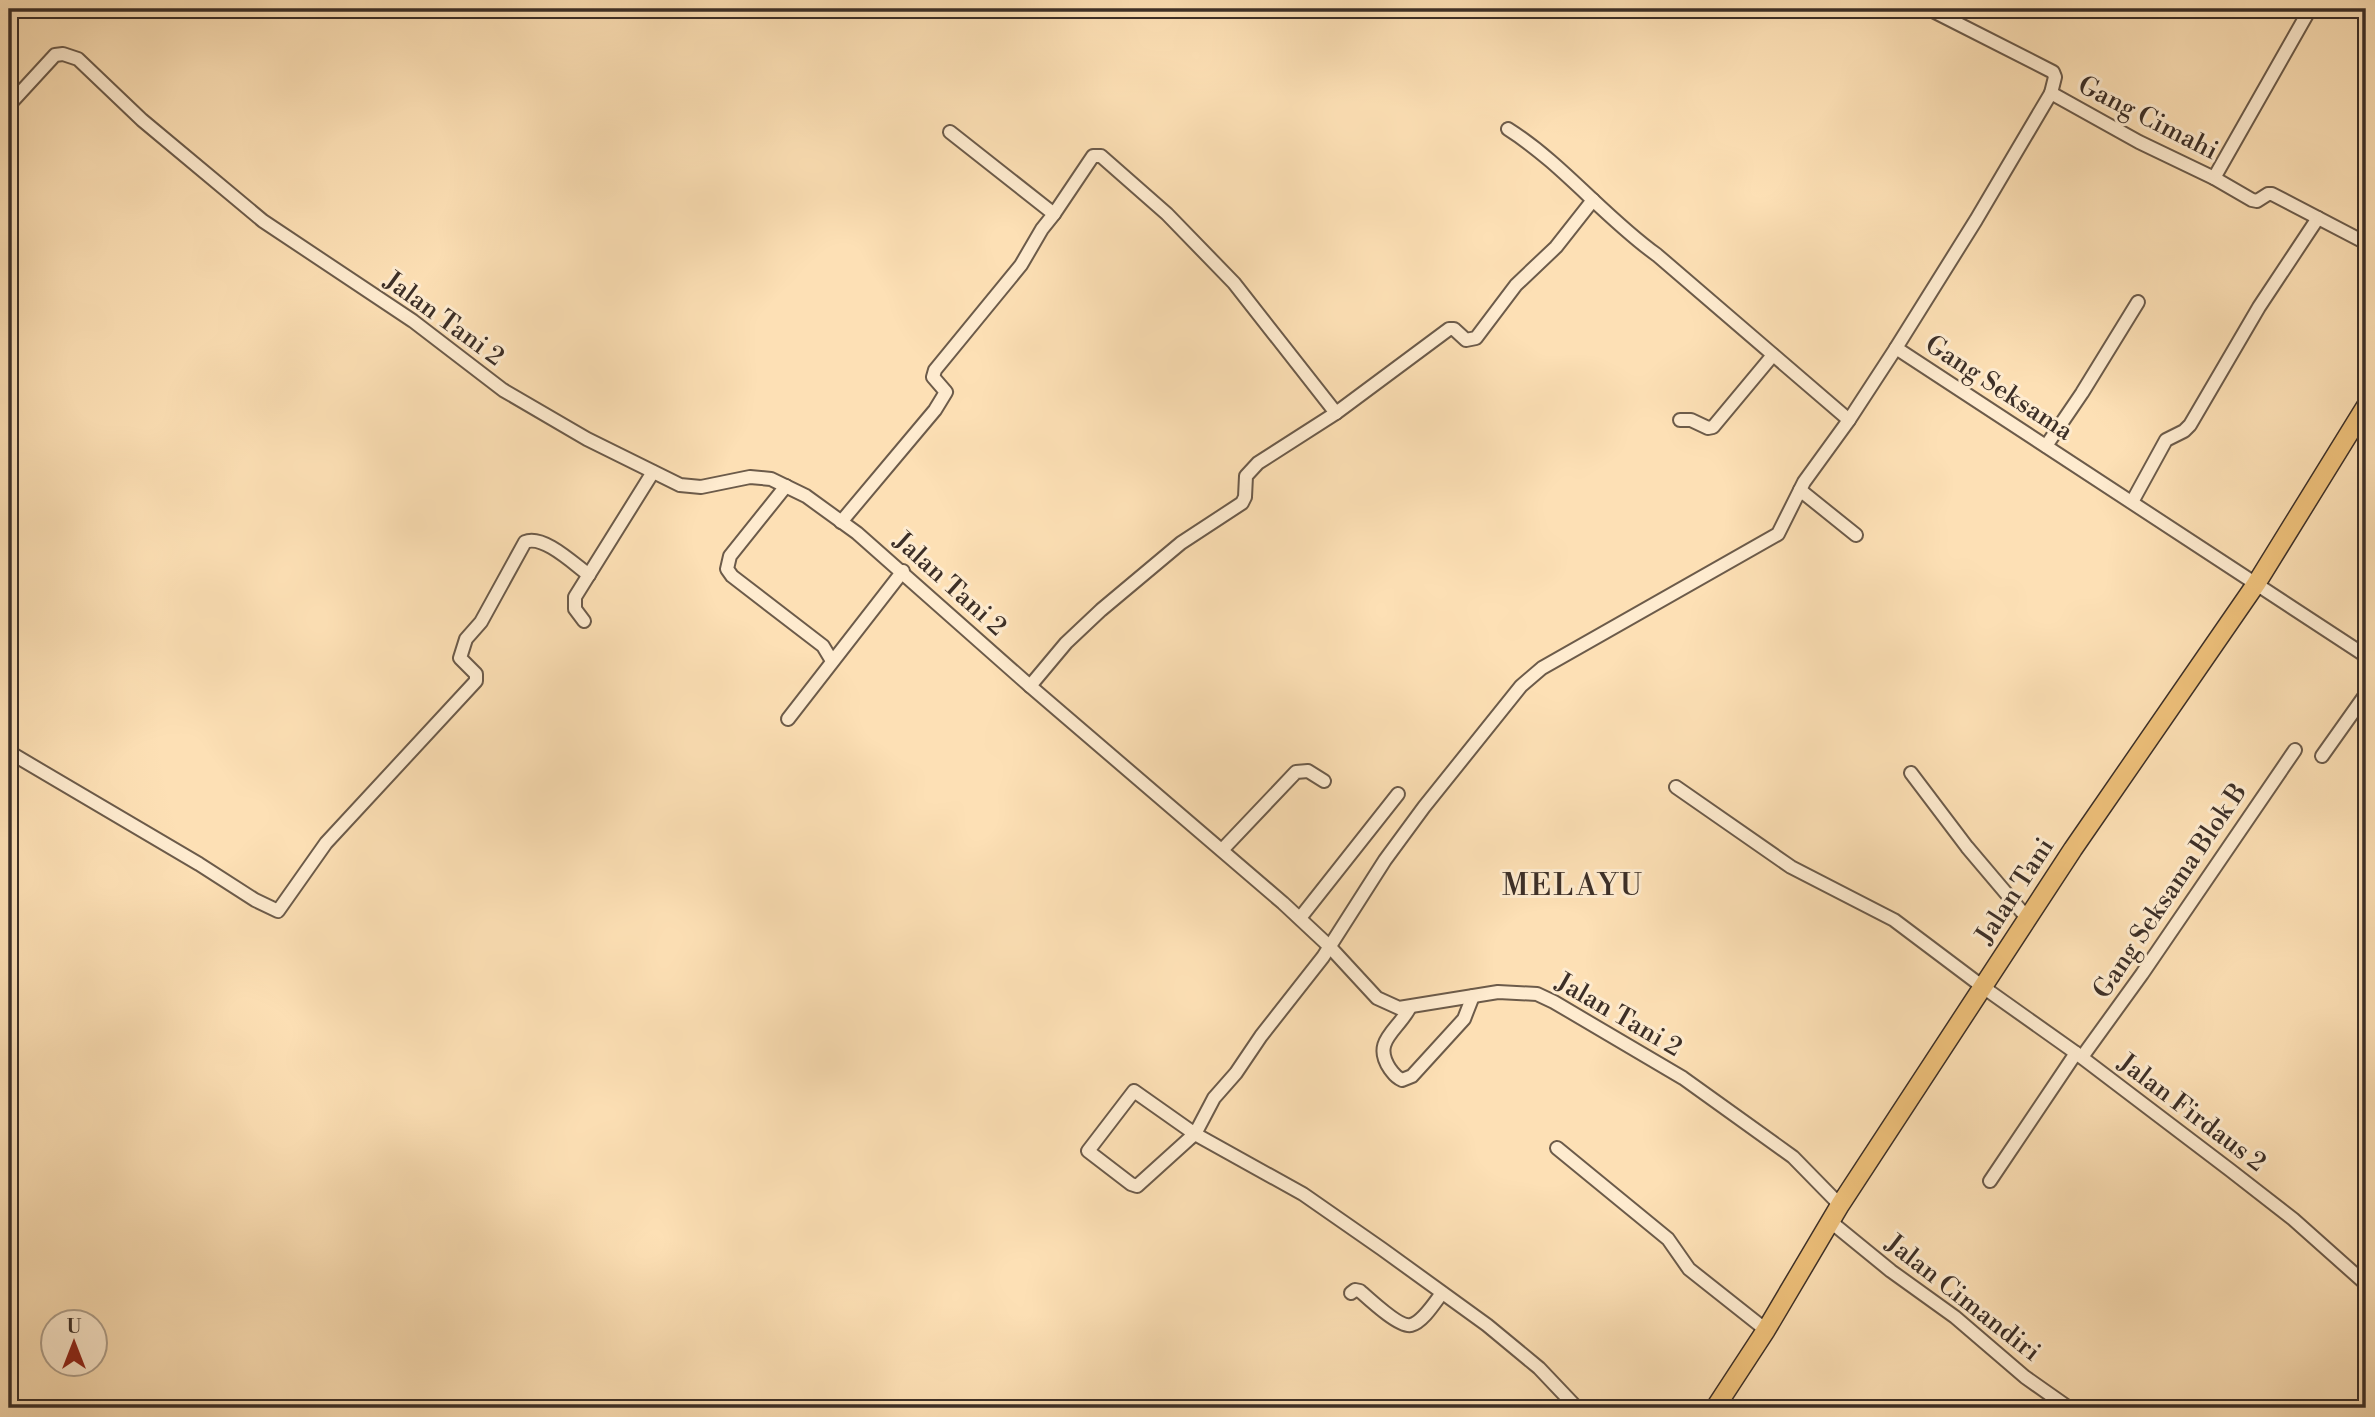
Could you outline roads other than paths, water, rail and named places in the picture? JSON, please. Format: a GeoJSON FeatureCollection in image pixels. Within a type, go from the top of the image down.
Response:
{"type":"FeatureCollection","features":[{"type":"Feature","properties":{"kind":"highway","name":"Jalan Tani"},"geometry":{"type":"LineString","coordinates":[[1715,1408],[1766,1330],[1840,1205],[2028,919],[2256,584],[2366,406]]}},
{"type":"Feature","properties":{"kind":"street","name":"Gang Cimahi"},"geometry":{"type":"LineString","coordinates":[[1929,9],[2053,72],[2055,77],[2051,93],[2139,142],[2214,178],[2252,200],[2261,200],[2272,194],[2366,243]]}},
{"type":"Feature","properties":{"kind":"street"},"geometry":{"type":"LineString","coordinates":[[2214,178],[2310,9]]}},
{"type":"Feature","properties":{"kind":"street","name":"Jalan Tani 2"},"geometry":{"type":"LineString","coordinates":[[9,105],[55,55],[63,54],[78,59],[142,120],[262,221],[413,321],[503,390],[587,439],[680,485],[701,487],[750,477],[771,479],[806,496],[903,571],[1030,686],[1300,918],[1377,999],[1399,1008],[1485,993],[1537,994],[1683,1078],[1793,1157],[1840,1205]]}},
{"type":"Feature","properties":{"kind":"street","name":"Gang Seksama"},"geometry":{"type":"LineString","coordinates":[[2051,93],[1896,348],[2366,656]]}},
{"type":"Feature","properties":{"kind":"street"},"geometry":{"type":"LineString","coordinates":[[1508,129],[1540,151],[1635,239],[1849,420]]}},
{"type":"Feature","properties":{"kind":"street"},"geometry":{"type":"LineString","coordinates":[[950,132],[1054,214]]}},
{"type":"Feature","properties":{"kind":"street"},"geometry":{"type":"LineString","coordinates":[[841,522],[935,410],[946,392],[933,377],[935,370],[1010,279],[1093,156],[1101,156],[1167,215],[1234,282],[1336,412]]}},
{"type":"Feature","properties":{"kind":"street"},"geometry":{"type":"LineString","coordinates":[[1030,686],[1066,643],[1101,610],[1181,543],[1242,503],[1245,497],[1244,481],[1250,471],[1336,412],[1448,329],[1454,329],[1466,340],[1476,338],[1521,279],[1556,247],[1593,200]]}},
{"type":"Feature","properties":{"kind":"street"},"geometry":{"type":"LineString","coordinates":[[2132,502],[2166,440],[2190,425],[2259,307],[2318,218]]}},
{"type":"Feature","properties":{"kind":"street"},"geometry":{"type":"LineString","coordinates":[[2046,446],[2138,302]]}},
{"type":"Feature","properties":{"kind":"street"},"geometry":{"type":"LineString","coordinates":[[1577,1408],[1539,1368],[1442,1293],[1303,1194],[1195,1134],[1134,1091],[1088,1151],[1131,1184],[1138,1186],[1195,1134],[1214,1098],[1236,1073],[1261,1035],[1323,957],[1392,849],[1521,686],[1542,668],[1769,541],[1777,534],[1800,489],[1896,348]]}},
{"type":"Feature","properties":{"kind":"street"},"geometry":{"type":"LineString","coordinates":[[1680,420],[1691,420],[1708,428],[1713,427],[1773,355]]}},
{"type":"Feature","properties":{"kind":"street"},"geometry":{"type":"LineString","coordinates":[[584,621],[575,609],[575,597],[653,472]]}},
{"type":"Feature","properties":{"kind":"street"},"geometry":{"type":"LineString","coordinates":[[786,486],[730,556],[727,569],[818,641],[832,662]]}},
{"type":"Feature","properties":{"kind":"street"},"geometry":{"type":"LineString","coordinates":[[1800,489],[1856,535]]}},
{"type":"Feature","properties":{"kind":"street"},"geometry":{"type":"LineString","coordinates":[[9,752],[255,900],[278,911],[327,843],[473,686],[476,674],[460,658],[462,647],[481,622],[525,542],[531,539],[543,542],[589,575]]}},
{"type":"Feature","properties":{"kind":"street"},"geometry":{"type":"LineString","coordinates":[[788,719],[903,571]]}},
{"type":"Feature","properties":{"kind":"street"},"geometry":{"type":"LineString","coordinates":[[2322,756],[2366,694]]}},
{"type":"Feature","properties":{"kind":"street","name":"Gang Seksama Blok B"},"geometry":{"type":"LineString","coordinates":[[1990,1181],[2079,1055],[2149,964],[2295,750]]}},
{"type":"Feature","properties":{"kind":"street"},"geometry":{"type":"LineString","coordinates":[[1222,850],[1296,772],[1308,771],[1324,781]]}},
{"type":"Feature","properties":{"kind":"street"},"geometry":{"type":"LineString","coordinates":[[1911,774],[1967,847],[2028,919]]}},
{"type":"Feature","properties":{"kind":"street","name":"Jalan Firdaus 2"},"geometry":{"type":"LineString","coordinates":[[1676,788],[1791,867],[1894,920],[2079,1055],[2293,1219],[2366,1284]]}},
{"type":"Feature","properties":{"kind":"street"},"geometry":{"type":"LineString","coordinates":[[1300,918],[1398,794]]}},
{"type":"Feature","properties":{"kind":"street"},"geometry":{"type":"LineString","coordinates":[[1410,1007],[1385,1041],[1382,1051],[1383,1058],[1397,1078],[1402,1080],[1412,1076],[1464,1018],[1473,996]]}},
{"type":"Feature","properties":{"kind":"street"},"geometry":{"type":"LineString","coordinates":[[1557,1148],[1668,1239],[1689,1269],[1766,1330]]}},
{"type":"Feature","properties":{"kind":"street","name":"Jalan Cimandiri"},"geometry":{"type":"LineString","coordinates":[[1831,1222],[1891,1271],[1955,1317],[2025,1377],[2069,1408]]}},
{"type":"Feature","properties":{"kind":"street"},"geometry":{"type":"LineString","coordinates":[[1351,1293],[1360,1291],[1401,1324],[1410,1326],[1417,1322],[1442,1293]]}},
{"type":"Feature","properties":{"kind":"district","name":"MELAYU"},"geometry":{"type":"Point","coordinates":[1573,886]}}]}
